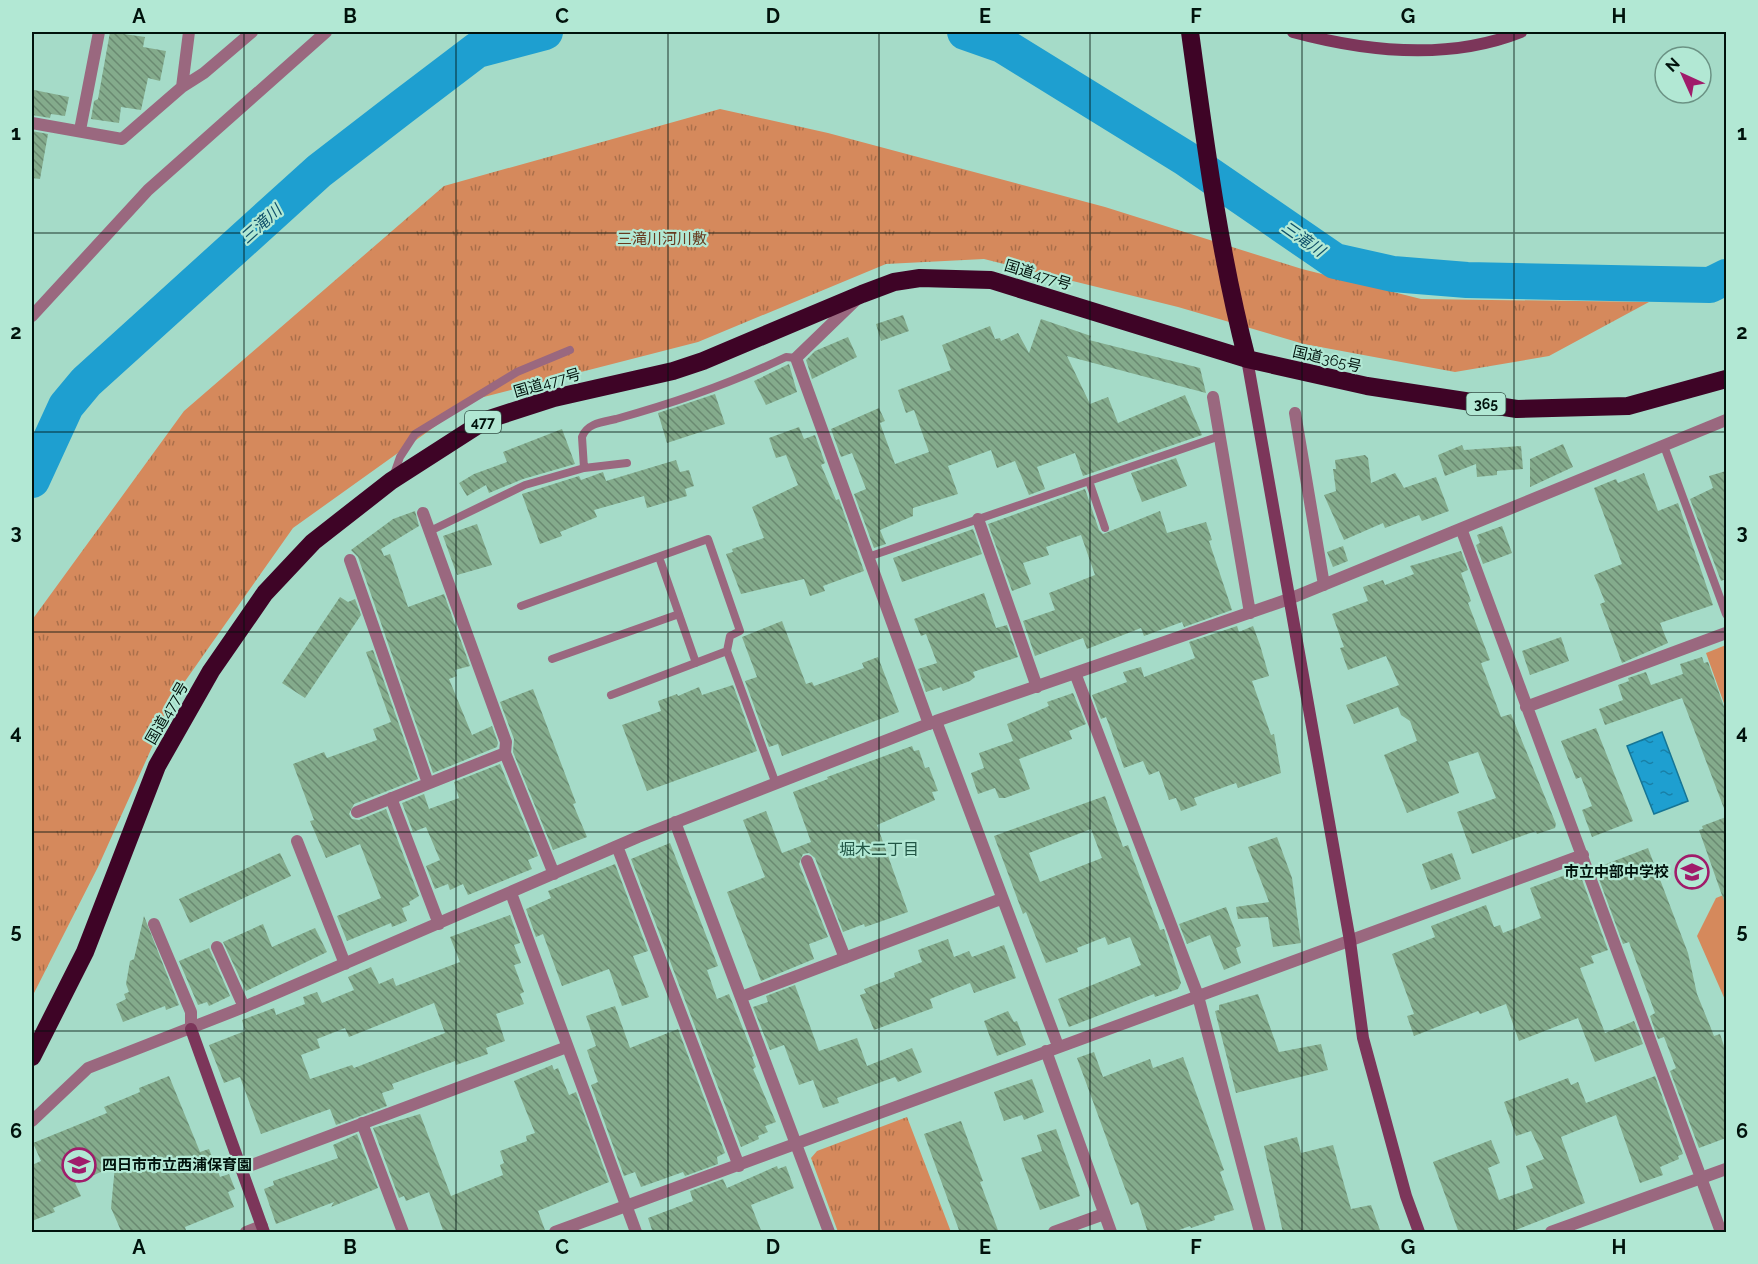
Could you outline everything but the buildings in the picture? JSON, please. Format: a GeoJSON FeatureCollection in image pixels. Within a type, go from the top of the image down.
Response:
{"type":"FeatureCollection","features":[{"type":"Feature","properties":{"kind":"highway"},"geometry":{"type":"LineString","coordinates":[[1190,32],[1208,157],[1237,322],[1247,359]]}},
{"type":"Feature","properties":{"kind":"highway","name":"国道477号"},"geometry":{"type":"LineString","coordinates":[[32,1057],[85,952],[157,766],[212,671],[265,593],[305,550],[392,481],[486,420],[554,398],[673,371],[862,294],[894,282],[920,278],[991,280],[1247,359]]}},
{"type":"Feature","properties":{"kind":"highway","name":"国道365号"},"geometry":{"type":"LineString","coordinates":[[1247,359],[1366,386],[1517,409],[1628,406],[1726,379]]}},
{"type":"Feature","properties":{"kind":"street"},"geometry":{"type":"LineString","coordinates":[[80,130],[99,32]]}},
{"type":"Feature","properties":{"kind":"street"},"geometry":{"type":"LineString","coordinates":[[182,87],[189,32]]}},
{"type":"Feature","properties":{"kind":"street"},"geometry":{"type":"LineString","coordinates":[[32,123],[122,139],[182,87],[204,73],[252,32]]}},
{"type":"Feature","properties":{"kind":"street"},"geometry":{"type":"LineString","coordinates":[[32,315],[148,190],[326,32]]}},
{"type":"Feature","properties":{"kind":"street"},"geometry":{"type":"LineString","coordinates":[[1293,32],[1359,46],[1426,52],[1470,46],[1521,32]]}},
{"type":"Feature","properties":{"kind":"street"},"geometry":{"type":"LineString","coordinates":[[862,294],[796,358],[868,556],[1058,1046]]}},
{"type":"Feature","properties":{"kind":"street"},"geometry":{"type":"LineString","coordinates":[[1247,359],[1350,941],[1363,1038],[1397,1166],[1419,1233]]}},
{"type":"Feature","properties":{"kind":"street"},"geometry":{"type":"LineString","coordinates":[[1213,397],[1250,613]]}},
{"type":"Feature","properties":{"kind":"street"},"geometry":{"type":"LineString","coordinates":[[1295,413],[1324,585]]}},
{"type":"Feature","properties":{"kind":"street"},"geometry":{"type":"LineString","coordinates":[[32,1121],[88,1068],[244,1007],[617,846],[932,723],[1289,599],[1462,531],[1726,420]]}},
{"type":"Feature","properties":{"kind":"street"},"geometry":{"type":"LineString","coordinates":[[423,513],[506,742],[505,753],[554,874]]}},
{"type":"Feature","properties":{"kind":"street"},"geometry":{"type":"LineString","coordinates":[[978,519],[1037,687]]}},
{"type":"Feature","properties":{"kind":"street"},"geometry":{"type":"LineString","coordinates":[[1462,531],[1721,1233]]}},
{"type":"Feature","properties":{"kind":"street"},"geometry":{"type":"LineString","coordinates":[[350,560],[428,783]]}},
{"type":"Feature","properties":{"kind":"street"},"geometry":{"type":"LineString","coordinates":[[1526,707],[1726,633]]}},
{"type":"Feature","properties":{"kind":"street"},"geometry":{"type":"LineString","coordinates":[[1075,673],[1198,996],[1260,1233]]}},
{"type":"Feature","properties":{"kind":"street"},"geometry":{"type":"LineString","coordinates":[[357,812],[505,753]]}},
{"type":"Feature","properties":{"kind":"street"},"geometry":{"type":"LineString","coordinates":[[391,798],[439,924]]}},
{"type":"Feature","properties":{"kind":"street"},"geometry":{"type":"LineString","coordinates":[[675,822],[829,1233]]}},
{"type":"Feature","properties":{"kind":"street"},"geometry":{"type":"LineString","coordinates":[[297,841],[345,964]]}},
{"type":"Feature","properties":{"kind":"street"},"geometry":{"type":"LineString","coordinates":[[617,846],[740,1166]]}},
{"type":"Feature","properties":{"kind":"street"},"geometry":{"type":"LineString","coordinates":[[555,1233],[626,1205],[639,1204],[1058,1046],[1583,855]]}},
{"type":"Feature","properties":{"kind":"street"},"geometry":{"type":"LineString","coordinates":[[807,861],[845,958]]}},
{"type":"Feature","properties":{"kind":"street"},"geometry":{"type":"LineString","coordinates":[[511,893],[636,1233]]}},
{"type":"Feature","properties":{"kind":"street"},"geometry":{"type":"LineString","coordinates":[[741,997],[1001,899]]}},
{"type":"Feature","properties":{"kind":"street"},"geometry":{"type":"LineString","coordinates":[[154,924],[191,1012],[191,1029],[263,1229],[246,1233]]}},
{"type":"Feature","properties":{"kind":"street"},"geometry":{"type":"LineString","coordinates":[[217,946],[244,1007]]}},
{"type":"Feature","properties":{"kind":"street"},"geometry":{"type":"LineString","coordinates":[[241,1169],[567,1047]]}},
{"type":"Feature","properties":{"kind":"street"},"geometry":{"type":"LineString","coordinates":[[1046,1051],[1111,1233]]}},
{"type":"Feature","properties":{"kind":"street"},"geometry":{"type":"LineString","coordinates":[[362,1123],[403,1233]]}},
{"type":"Feature","properties":{"kind":"street"},"geometry":{"type":"LineString","coordinates":[[1551,1233],[1726,1169]]}},
{"type":"Feature","properties":{"kind":"street"},"geometry":{"type":"LineString","coordinates":[[1054,1233],[1104,1214]]}},
{"type":"Feature","properties":{"kind":"lane"},"geometry":{"type":"LineString","coordinates":[[392,481],[400,457],[415,434],[518,372],[570,350]]}},
{"type":"Feature","properties":{"kind":"lane"},"geometry":{"type":"LineString","coordinates":[[584,468],[582,437],[593,425],[642,412],[728,382],[786,357],[796,358]]}},
{"type":"Feature","properties":{"kind":"lane"},"geometry":{"type":"LineString","coordinates":[[868,556],[1220,436]]}},
{"type":"Feature","properties":{"kind":"lane"},"geometry":{"type":"LineString","coordinates":[[1664,446],[1726,614]]}},
{"type":"Feature","properties":{"kind":"lane"},"geometry":{"type":"LineString","coordinates":[[430,531],[525,485],[584,468],[627,463]]}},
{"type":"Feature","properties":{"kind":"lane"},"geometry":{"type":"LineString","coordinates":[[1089,481],[1105,528]]}},
{"type":"Feature","properties":{"kind":"lane"},"geometry":{"type":"LineString","coordinates":[[521,606],[708,539],[740,631],[730,636],[727,651],[776,784]]}},
{"type":"Feature","properties":{"kind":"lane"},"geometry":{"type":"LineString","coordinates":[[659,557],[696,663]]}},
{"type":"Feature","properties":{"kind":"lane"},"geometry":{"type":"LineString","coordinates":[[552,659],[679,614]]}},
{"type":"Feature","properties":{"kind":"lane"},"geometry":{"type":"LineString","coordinates":[[611,695],[727,651]]}},
{"type":"Feature","properties":{"kind":"green space","name":"三滝川河川敷"},"geometry":{"type":"Polygon","coordinates":[[[720,109],[828,133],[1105,207],[1302,269],[1421,299],[1649,302],[1549,356],[1455,372],[1304,344],[1178,307],[984,259],[886,264],[698,342],[472,400],[293,528],[176,694],[98,867],[32,997],[32,620],[184,411],[444,186],[720,109]]]}},
{"type":"Feature","properties":{"kind":"green space"},"geometry":{"type":"Polygon","coordinates":[[[1726,645],[1726,709],[1706,653],[1726,645]]]}},
{"type":"Feature","properties":{"kind":"green space"},"geometry":{"type":"Polygon","coordinates":[[[1726,894],[1726,1002],[1697,936],[1716,898],[1726,894]]]}},
{"type":"Feature","properties":{"kind":"green space"},"geometry":{"type":"Polygon","coordinates":[[[907,1117],[951,1232],[838,1232],[811,1158],[817,1151],[907,1117]]]}},
{"type":"Feature","properties":{"kind":"water"},"geometry":{"type":"Polygon","coordinates":[[[1662,732],[1688,801],[1654,814],[1627,746],[1662,732]]]}},
{"type":"Feature","properties":{"kind":"waterway","name":"三滝川"},"geometry":{"type":"LineString","coordinates":[[32,480],[66,406],[86,382],[319,171],[477,50],[545,32]]}},
{"type":"Feature","properties":{"kind":"waterway","name":"三滝川"},"geometry":{"type":"LineString","coordinates":[[965,32],[1002,45],[1185,158],[1335,261],[1393,274],[1467,280],[1710,285],[1726,277]]}},
{"type":"Feature","properties":{"kind":"place","name":"市立中部中学校"},"geometry":{"type":"Point","coordinates":[1692,872]}},
{"type":"Feature","properties":{"kind":"place","name":"四日市市立西浦保育園"},"geometry":{"type":"Point","coordinates":[79,1165]}},
{"type":"Feature","properties":{"kind":"district","name":"堀木二丁目"},"geometry":{"type":"Point","coordinates":[879,849]}}]}
